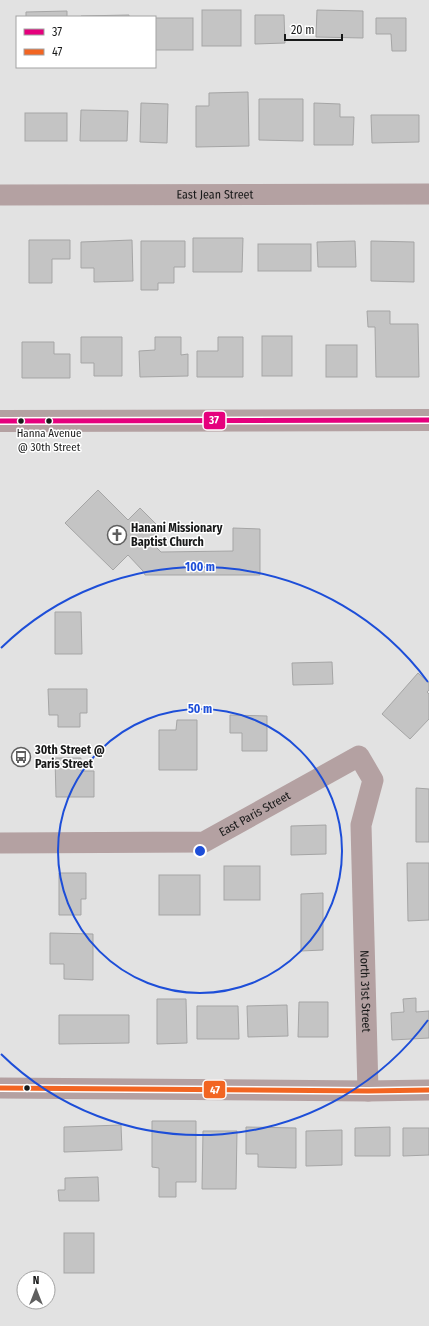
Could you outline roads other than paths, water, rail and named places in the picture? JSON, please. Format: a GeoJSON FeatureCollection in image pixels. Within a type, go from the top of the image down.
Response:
{"type":"FeatureCollection","features":[{"type":"Feature","properties":{"kind":"street","name":"East Jean Street"},"geometry":{"type":"LineString","coordinates":[[0,195],[429,194]]}},
{"type":"Feature","properties":{"kind":"street"},"geometry":{"type":"LineString","coordinates":[[0,421],[429,420]]}},
{"type":"Feature","properties":{"kind":"street","name":"East Paris Street"},"geometry":{"type":"LineString","coordinates":[[0,843],[204,842],[359,756],[373,780],[361,825],[363,892]]}},
{"type":"Feature","properties":{"kind":"street","name":"North 31st Street"},"geometry":{"type":"LineString","coordinates":[[363,892],[368,1091]]}},
{"type":"Feature","properties":{"kind":"street"},"geometry":{"type":"LineString","coordinates":[[0,1088],[368,1091],[429,1090]]}},
{"type":"Feature","properties":{"kind":"place","name":"Hanna Avenue @ 30th Street"},"geometry":{"type":"Point","coordinates":[49,421]}},
{"type":"Feature","properties":{"kind":"place","name":"Hanani Missionary Baptist Church"},"geometry":{"type":"Point","coordinates":[117,535]}},
{"type":"Feature","properties":{"kind":"place","name":"30th Street @ Paris Street"},"geometry":{"type":"Point","coordinates":[21,757]}}]}
